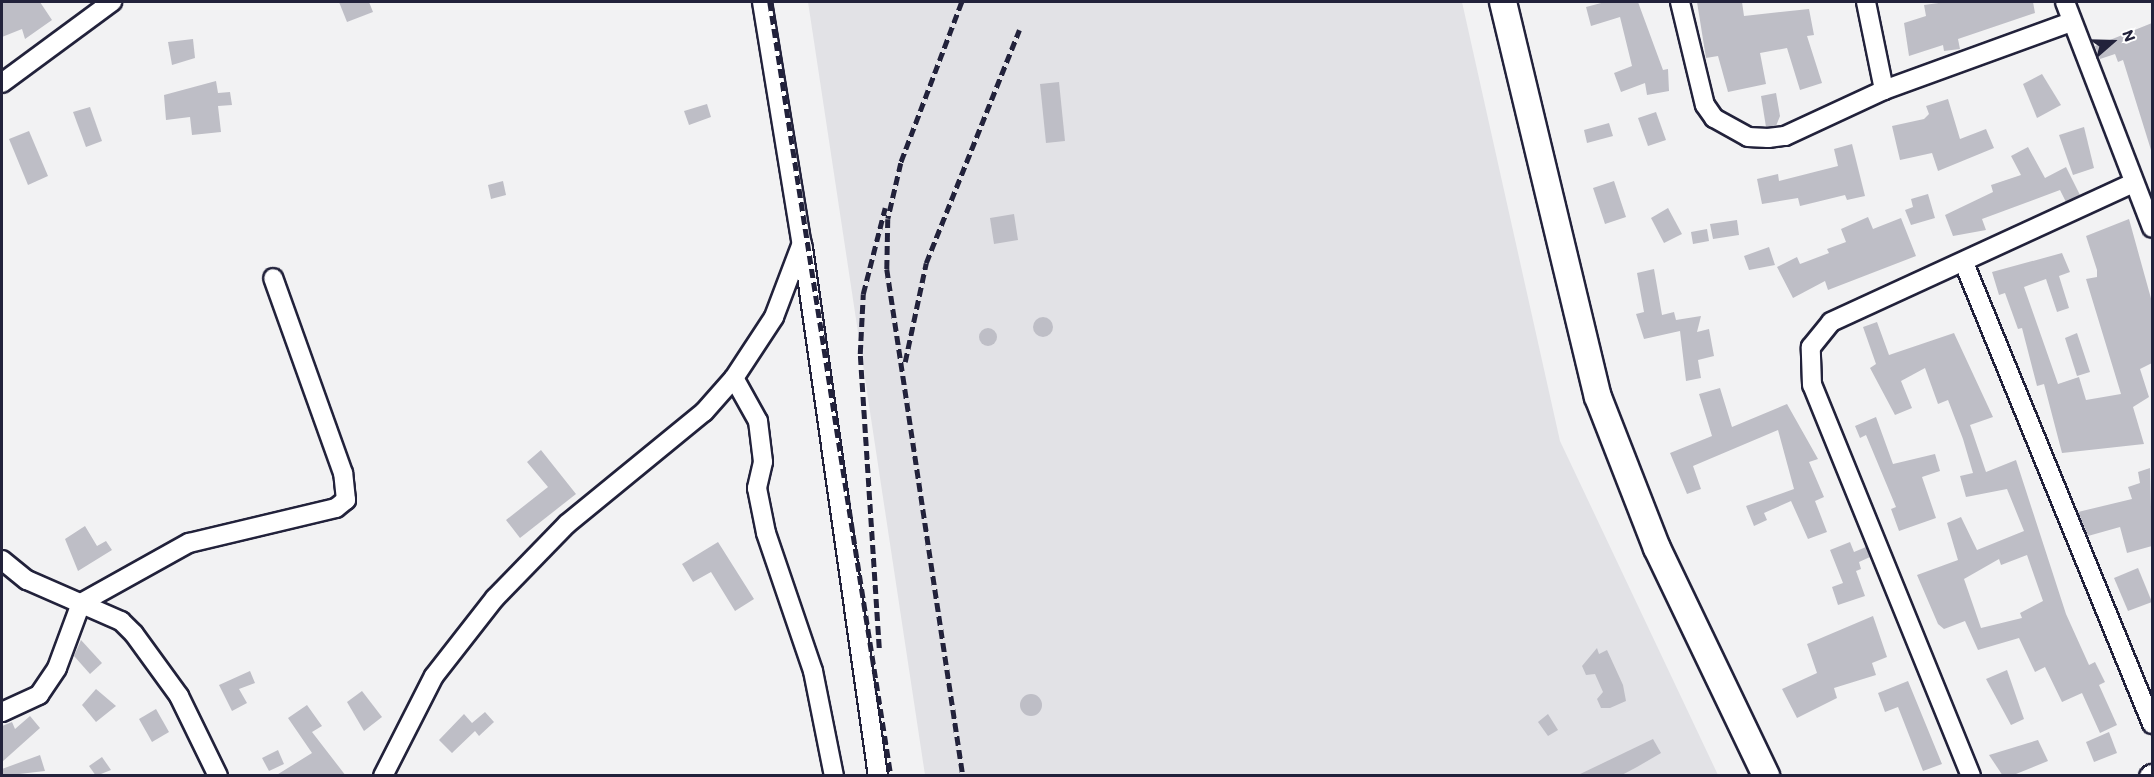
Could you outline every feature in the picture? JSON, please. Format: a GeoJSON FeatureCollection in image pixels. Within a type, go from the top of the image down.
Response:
{"type":"FeatureCollection","features":[{"type":"Feature","properties":{"kind":"main road"},"geometry":{"type":"LineString","coordinates":[[1503,2],[1598,397],[1657,548],[1766,776]]}},
{"type":"Feature","properties":{"kind":"street"},"geometry":{"type":"LineString","coordinates":[[2,83],[112,2]]}},
{"type":"Feature","properties":{"kind":"street"},"geometry":{"type":"LineString","coordinates":[[762,2],[801,246],[878,776]]}},
{"type":"Feature","properties":{"kind":"street"},"geometry":{"type":"LineString","coordinates":[[1680,2],[1705,105],[1714,118],[1748,137],[1785,136],[1884,90],[2071,22]]}},
{"type":"Feature","properties":{"kind":"street"},"geometry":{"type":"LineString","coordinates":[[1866,2],[1884,90]]}},
{"type":"Feature","properties":{"kind":"street"},"geometry":{"type":"LineString","coordinates":[[2065,2],[2152,228]]}},
{"type":"Feature","properties":{"kind":"street"},"geometry":{"type":"LineString","coordinates":[[1971,776],[1808,366],[1816,336],[1831,322],[1964,263],[2133,183]]}},
{"type":"Feature","properties":{"kind":"street"},"geometry":{"type":"LineString","coordinates":[[383,776],[434,676],[488,606],[567,524],[704,411],[734,378],[774,317],[801,246]]}},
{"type":"Feature","properties":{"kind":"street"},"geometry":{"type":"LineString","coordinates":[[1964,263],[2152,724]]}},
{"type":"Feature","properties":{"kind":"street"},"geometry":{"type":"LineString","coordinates":[[2,712],[39,694],[57,668],[81,603],[189,543],[336,508],[346,500],[343,473],[273,278]]}},
{"type":"Feature","properties":{"kind":"street"},"geometry":{"type":"LineString","coordinates":[[734,378],[758,421],[763,462],[757,488],[766,533],[813,671],[834,776]]}},
{"type":"Feature","properties":{"kind":"street"},"geometry":{"type":"LineString","coordinates":[[2,560],[27,580],[121,621],[134,634],[179,696],[218,776]]}},
{"type":"Feature","properties":{"kind":"shaded area"},"geometry":{"type":"Polygon","coordinates":[[[808,2],[1462,2],[1560,441],[1718,775],[925,775],[808,2]]]}},
{"type":"Feature","properties":{"kind":"building"},"geometry":{"type":"Polygon","coordinates":[[[2,2],[40,2],[52,20],[25,39],[22,29],[2,37],[2,2]]]}},
{"type":"Feature","properties":{"kind":"building"},"geometry":{"type":"Polygon","coordinates":[[[339,2],[369,2],[373,12],[347,22],[339,2]]]}},
{"type":"Feature","properties":{"kind":"building"},"geometry":{"type":"Polygon","coordinates":[[[1605,2],[1638,2],[1663,70],[1668,69],[1669,91],[1647,95],[1645,83],[1621,92],[1614,73],[1632,66],[1620,17],[1591,26],[1586,7],[1605,2]]]}},
{"type":"Feature","properties":{"kind":"building"},"geometry":{"type":"Polygon","coordinates":[[[1697,2],[1742,2],[1744,16],[1809,9],[1814,35],[1807,36],[1822,83],[1800,90],[1787,48],[1760,53],[1766,84],[1728,92],[1718,56],[1706,58],[1697,2]]]}},
{"type":"Feature","properties":{"kind":"building"},"geometry":{"type":"Polygon","coordinates":[[[1946,2],[2033,2],[2035,13],[1958,39],[1960,49],[1944,51],[1943,45],[1909,56],[1904,23],[1926,16],[1924,5],[1946,2]]]}},
{"type":"Feature","properties":{"kind":"building"},"geometry":{"type":"Polygon","coordinates":[[[2152,23],[2151,150],[2123,60],[2118,62],[2115,54],[2100,59],[2095,46],[2152,23]]]}},
{"type":"Feature","properties":{"kind":"building"},"geometry":{"type":"Polygon","coordinates":[[[193,39],[195,58],[172,65],[168,42],[193,39]]]}},
{"type":"Feature","properties":{"kind":"building"},"geometry":{"type":"Polygon","coordinates":[[[2042,74],[2061,105],[2037,118],[2023,84],[2042,74]]]}},
{"type":"Feature","properties":{"kind":"building"},"geometry":{"type":"Polygon","coordinates":[[[216,81],[218,93],[230,92],[232,105],[218,106],[221,132],[192,135],[190,117],[166,120],[164,95],[216,81]]]}},
{"type":"Feature","properties":{"kind":"building"},"geometry":{"type":"Polygon","coordinates":[[[1059,82],[1065,141],[1046,143],[1040,84],[1059,82]]]}},
{"type":"Feature","properties":{"kind":"building"},"geometry":{"type":"Polygon","coordinates":[[[1776,93],[1780,116],[1776,126],[1766,127],[1761,96],[1776,93]]]}},
{"type":"Feature","properties":{"kind":"building"},"geometry":{"type":"Polygon","coordinates":[[[1948,99],[1960,139],[1986,129],[1994,148],[1938,171],[1932,153],[1900,160],[1892,126],[1924,119],[1929,114],[1926,106],[1948,99]]]}},
{"type":"Feature","properties":{"kind":"building"},"geometry":{"type":"Polygon","coordinates":[[[707,104],[711,117],[689,125],[684,111],[707,104]]]}},
{"type":"Feature","properties":{"kind":"building"},"geometry":{"type":"Polygon","coordinates":[[[90,107],[102,141],[86,147],[73,112],[90,107]]]}},
{"type":"Feature","properties":{"kind":"building"},"geometry":{"type":"Polygon","coordinates":[[[1656,112],[1666,140],[1648,146],[1638,118],[1656,112]]]}},
{"type":"Feature","properties":{"kind":"building"},"geometry":{"type":"Polygon","coordinates":[[[1609,123],[1613,136],[1587,143],[1584,130],[1609,123]]]}},
{"type":"Feature","properties":{"kind":"building"},"geometry":{"type":"Polygon","coordinates":[[[2084,127],[2094,168],[2073,175],[2059,135],[2084,127]]]}},
{"type":"Feature","properties":{"kind":"building"},"geometry":{"type":"Polygon","coordinates":[[[29,131],[48,176],[28,185],[9,139],[29,131]]]}},
{"type":"Feature","properties":{"kind":"building"},"geometry":{"type":"Polygon","coordinates":[[[1852,144],[1865,196],[1847,200],[1845,195],[1800,206],[1798,198],[1762,204],[1757,179],[1778,174],[1779,181],[1838,166],[1834,149],[1852,144]]]}},
{"type":"Feature","properties":{"kind":"building"},"geometry":{"type":"Polygon","coordinates":[[[2028,147],[2045,178],[2066,167],[2080,195],[2066,202],[2060,190],[1982,219],[1986,230],[1953,236],[1945,215],[1993,192],[1991,185],[2021,175],[2011,156],[2028,147]]]}},
{"type":"Feature","properties":{"kind":"building"},"geometry":{"type":"Polygon","coordinates":[[[503,181],[506,195],[491,199],[488,185],[503,181]]]}},
{"type":"Feature","properties":{"kind":"building"},"geometry":{"type":"Polygon","coordinates":[[[1614,181],[1626,217],[1605,224],[1593,188],[1614,181]]]}},
{"type":"Feature","properties":{"kind":"building"},"geometry":{"type":"Polygon","coordinates":[[[1928,194],[1935,218],[1911,225],[1905,210],[1913,207],[1911,199],[1928,194]]]}},
{"type":"Feature","properties":{"kind":"building"},"geometry":{"type":"Polygon","coordinates":[[[1668,208],[1682,234],[1664,243],[1651,218],[1668,208]]]}},
{"type":"Feature","properties":{"kind":"building"},"geometry":{"type":"Polygon","coordinates":[[[1014,214],[1018,240],[994,244],[990,218],[1014,214]]]}},
{"type":"Feature","properties":{"kind":"building"},"geometry":{"type":"Polygon","coordinates":[[[1868,217],[1873,229],[1901,218],[1916,256],[1828,290],[1825,281],[1793,298],[1777,267],[1797,257],[1800,264],[1829,253],[1827,249],[1846,242],[1841,229],[1868,217]]]}},
{"type":"Feature","properties":{"kind":"building"},"geometry":{"type":"Polygon","coordinates":[[[2129,219],[2152,302],[2152,363],[2140,369],[2149,397],[2133,407],[2144,444],[2062,453],[2044,384],[2037,386],[2022,328],[2018,329],[2005,293],[1999,295],[1992,272],[2062,253],[2070,272],[2059,276],[2069,308],[2057,312],[2046,279],[2024,287],[2058,384],[2079,377],[2086,400],[2121,394],[2086,279],[2097,277],[2097,270],[2086,236],[2129,219]]]}},
{"type":"Feature","properties":{"kind":"building"},"geometry":{"type":"Polygon","coordinates":[[[1737,220],[1739,235],[1713,239],[1710,224],[1737,220]]]}},
{"type":"Feature","properties":{"kind":"building"},"geometry":{"type":"Polygon","coordinates":[[[1707,229],[1709,241],[1693,244],[1691,232],[1707,229]]]}},
{"type":"Feature","properties":{"kind":"building"},"geometry":{"type":"Polygon","coordinates":[[[1769,247],[1775,265],[1749,270],[1744,256],[1769,247]]]}},
{"type":"Feature","properties":{"kind":"building"},"geometry":{"type":"Polygon","coordinates":[[[1654,269],[1662,315],[1674,312],[1676,320],[1701,316],[1697,332],[1709,329],[1714,356],[1698,360],[1701,378],[1686,381],[1680,331],[1644,339],[1636,314],[1644,312],[1637,273],[1654,269]]]}},
{"type":"Feature","properties":{"kind":"building"},"geometry":{"type":"Polygon","coordinates":[[[1043,317],[1050,320],[1053,327],[1050,334],[1043,337],[1036,334],[1033,327],[1036,320],[1043,317]]]}},
{"type":"Feature","properties":{"kind":"building"},"geometry":{"type":"Polygon","coordinates":[[[1877,322],[1889,355],[1954,333],[1993,417],[1970,425],[1986,472],[2016,460],[2066,614],[2089,665],[2095,662],[2105,682],[2099,685],[2117,725],[2100,733],[2082,693],[2062,702],[2045,667],[2035,672],[2019,638],[1978,650],[1965,621],[1944,629],[1938,624],[1917,575],[1958,560],[1947,523],[1961,517],[1977,550],[2024,531],[2007,489],[1966,497],[1960,476],[1973,473],[1963,439],[1948,400],[1938,404],[1925,368],[1901,381],[1912,408],[1895,415],[1870,368],[1876,364],[1863,327],[1877,322]],[[2027,555],[2001,565],[1999,559],[1964,579],[1981,628],[2022,618],[2020,613],[2043,601],[2027,555]]]}},
{"type":"Feature","properties":{"kind":"building"},"geometry":{"type":"Polygon","coordinates":[[[988,328],[995,330],[997,337],[995,344],[988,346],[981,344],[979,337],[981,330],[988,328]]]}},
{"type":"Feature","properties":{"kind":"building"},"geometry":{"type":"Polygon","coordinates":[[[2077,333],[2090,372],[2077,376],[2065,338],[2077,333]]]}},
{"type":"Feature","properties":{"kind":"building"},"geometry":{"type":"Polygon","coordinates":[[[1720,388],[1732,427],[1787,404],[1818,459],[1809,462],[1824,497],[1815,501],[1827,532],[1808,539],[1791,501],[1764,513],[1767,520],[1754,526],[1746,506],[1794,489],[1778,430],[1693,466],[1701,489],[1687,494],[1670,453],[1712,436],[1699,394],[1720,388]]]}},
{"type":"Feature","properties":{"kind":"building"},"geometry":{"type":"Polygon","coordinates":[[[1876,417],[1893,464],[1935,454],[1940,471],[1922,477],[1936,518],[1899,531],[1891,509],[1896,507],[1866,435],[1860,438],[1855,426],[1876,417]]]}},
{"type":"Feature","properties":{"kind":"building"},"geometry":{"type":"Polygon","coordinates":[[[541,450],[576,494],[520,538],[506,520],[548,487],[527,462],[541,450]]]}},
{"type":"Feature","properties":{"kind":"building"},"geometry":{"type":"Polygon","coordinates":[[[2150,468],[2152,546],[2127,553],[2120,527],[2088,536],[2078,512],[2132,499],[2128,487],[2140,483],[2138,472],[2150,468]]]}},
{"type":"Feature","properties":{"kind":"building"},"geometry":{"type":"Polygon","coordinates":[[[85,526],[97,546],[106,541],[112,550],[78,571],[65,539],[85,526]]]}},
{"type":"Feature","properties":{"kind":"building"},"geometry":{"type":"Polygon","coordinates":[[[718,542],[754,599],[735,611],[711,572],[693,582],[682,564],[718,542]]]}},
{"type":"Feature","properties":{"kind":"building"},"geometry":{"type":"Polygon","coordinates":[[[1850,542],[1854,552],[1866,547],[1870,557],[1859,562],[1861,569],[1856,571],[1865,596],[1838,605],[1832,587],[1843,583],[1830,550],[1850,542]]]}},
{"type":"Feature","properties":{"kind":"building"},"geometry":{"type":"Polygon","coordinates":[[[2138,568],[2152,602],[2128,611],[2114,578],[2138,568]]]}},
{"type":"Feature","properties":{"kind":"building"},"geometry":{"type":"Polygon","coordinates":[[[1873,616],[1887,657],[1872,663],[1876,675],[1834,688],[1837,698],[1797,718],[1782,689],[1817,673],[1807,644],[1873,616]]]}},
{"type":"Feature","properties":{"kind":"building"},"geometry":{"type":"Polygon","coordinates":[[[81,640],[102,663],[90,674],[74,656],[81,640]]]}},
{"type":"Feature","properties":{"kind":"building"},"geometry":{"type":"Polygon","coordinates":[[[1597,648],[1599,654],[1607,650],[1623,685],[1626,701],[1610,708],[1601,708],[1597,699],[1603,692],[1595,674],[1586,675],[1582,666],[1597,648]]]}},
{"type":"Feature","properties":{"kind":"building"},"geometry":{"type":"Polygon","coordinates":[[[2007,670],[2024,719],[2011,725],[1986,679],[2007,670]]]}},
{"type":"Feature","properties":{"kind":"building"},"geometry":{"type":"Polygon","coordinates":[[[250,671],[255,683],[239,689],[247,703],[232,711],[219,685],[250,671]]]}},
{"type":"Feature","properties":{"kind":"building"},"geometry":{"type":"Polygon","coordinates":[[[1908,681],[1942,764],[1923,771],[1898,707],[1885,712],[1878,693],[1908,681]]]}},
{"type":"Feature","properties":{"kind":"building"},"geometry":{"type":"Polygon","coordinates":[[[96,689],[116,706],[96,722],[82,705],[96,689]]]}},
{"type":"Feature","properties":{"kind":"building"},"geometry":{"type":"Polygon","coordinates":[[[362,691],[382,717],[364,731],[347,702],[362,691]]]}},
{"type":"Feature","properties":{"kind":"building"},"geometry":{"type":"Polygon","coordinates":[[[1031,694],[1041,701],[1042,705],[1035,715],[1031,716],[1021,709],[1020,705],[1027,695],[1031,694]]]}},
{"type":"Feature","properties":{"kind":"building"},"geometry":{"type":"Polygon","coordinates":[[[307,705],[322,726],[312,732],[346,776],[275,776],[312,753],[288,718],[307,705]]]}},
{"type":"Feature","properties":{"kind":"building"},"geometry":{"type":"Polygon","coordinates":[[[156,709],[169,732],[152,742],[139,719],[156,709]]]}},
{"type":"Feature","properties":{"kind":"building"},"geometry":{"type":"Polygon","coordinates":[[[485,712],[494,722],[479,736],[475,731],[452,753],[439,740],[464,714],[472,723],[485,712]]]}},
{"type":"Feature","properties":{"kind":"building"},"geometry":{"type":"Polygon","coordinates":[[[1548,714],[1558,730],[1548,736],[1538,722],[1548,714]]]}},
{"type":"Feature","properties":{"kind":"building"},"geometry":{"type":"Polygon","coordinates":[[[30,716],[40,728],[2,762],[2,726],[12,722],[15,729],[30,716]]]}},
{"type":"Feature","properties":{"kind":"building"},"geometry":{"type":"Polygon","coordinates":[[[2109,732],[2117,753],[2094,762],[2086,742],[2109,732]]]}},
{"type":"Feature","properties":{"kind":"building"},"geometry":{"type":"Polygon","coordinates":[[[1653,739],[1661,753],[1620,776],[1576,776],[1653,739]]]}},
{"type":"Feature","properties":{"kind":"building"},"geometry":{"type":"Polygon","coordinates":[[[2038,740],[2048,761],[2011,776],[2003,776],[1989,755],[2038,740]]]}},
{"type":"Feature","properties":{"kind":"building"},"geometry":{"type":"Polygon","coordinates":[[[278,750],[284,764],[269,771],[262,758],[278,750]]]}},
{"type":"Feature","properties":{"kind":"building"},"geometry":{"type":"Polygon","coordinates":[[[40,755],[45,771],[2,776],[2,769],[40,755]]]}},
{"type":"Feature","properties":{"kind":"building"},"geometry":{"type":"Polygon","coordinates":[[[102,757],[111,770],[96,776],[89,766],[102,757]]]}},
{"type":"Feature","properties":{"kind":"railway"},"geometry":{"type":"LineString","coordinates":[[770,2],[891,776]]}},
{"type":"Feature","properties":{"kind":"railway"},"geometry":{"type":"LineString","coordinates":[[962,2],[901,163],[888,219],[887,269],[963,776]]}},
{"type":"Feature","properties":{"kind":"railway"},"geometry":{"type":"LineString","coordinates":[[905,362],[926,263],[1019,30]]}},
{"type":"Feature","properties":{"kind":"railway"},"geometry":{"type":"LineString","coordinates":[[879,648],[860,354],[863,294],[885,208]]}}]}
